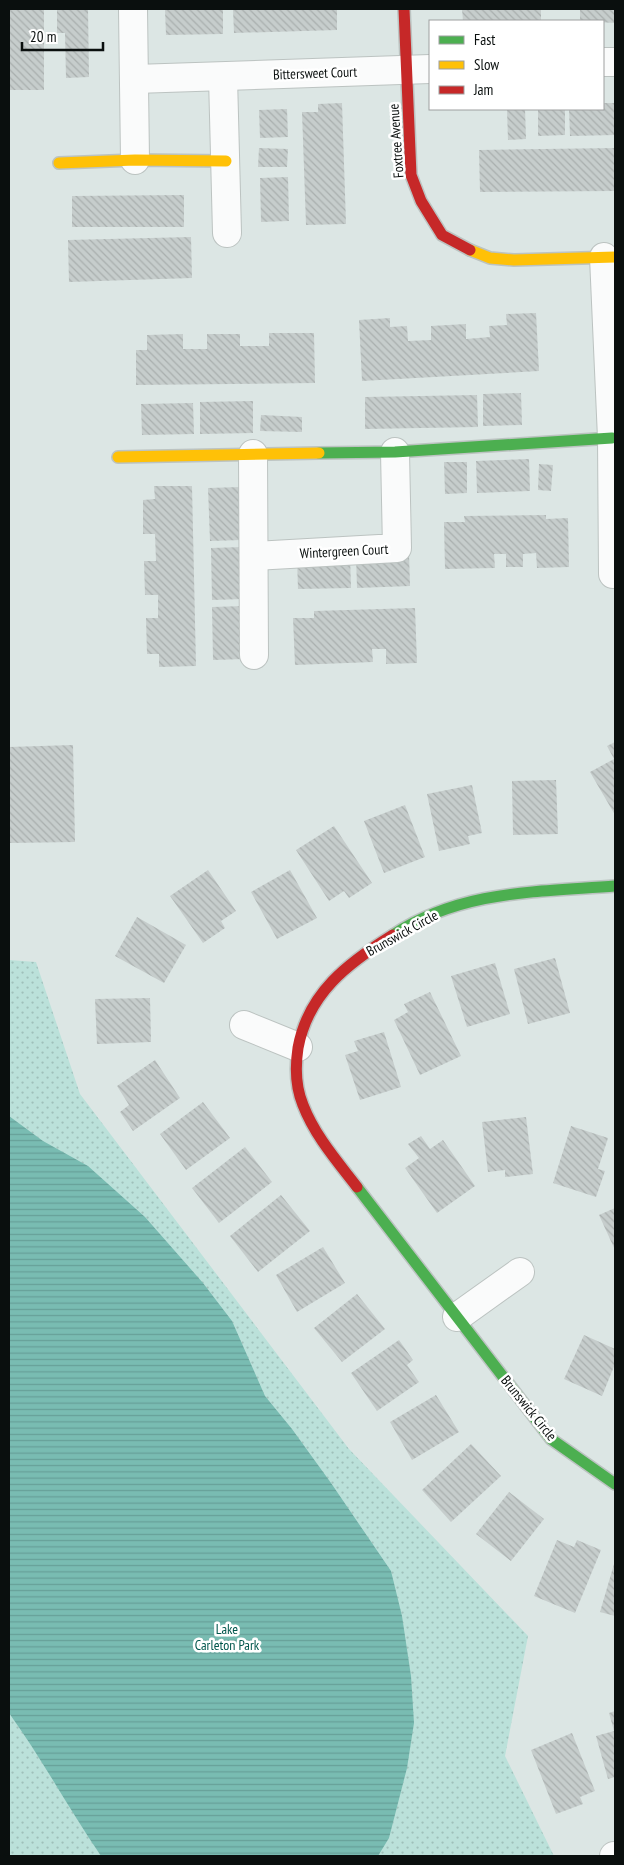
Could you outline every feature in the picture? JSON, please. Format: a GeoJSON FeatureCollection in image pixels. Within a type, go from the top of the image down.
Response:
{"type":"FeatureCollection","features":[{"type":"Feature","properties":{"kind":"street"},"geometry":{"type":"LineString","coordinates":[[133,9],[135,160]]}},
{"type":"Feature","properties":{"kind":"street","name":"Foxtree Avenue"},"geometry":{"type":"LineString","coordinates":[[404,9],[419,70],[412,175],[420,201],[442,235],[476,253],[490,258],[514,260],[610,257]]}},
{"type":"Feature","properties":{"kind":"street","name":"Bittersweet Court"},"geometry":{"type":"LineString","coordinates":[[135,78],[419,70]]}},
{"type":"Feature","properties":{"kind":"street"},"geometry":{"type":"LineString","coordinates":[[223,77],[228,233]]}},
{"type":"Feature","properties":{"kind":"street"},"geometry":{"type":"LineString","coordinates":[[59,163],[135,160],[226,161]]}},
{"type":"Feature","properties":{"kind":"street"},"geometry":{"type":"LineString","coordinates":[[610,257],[613,574]]}},
{"type":"Feature","properties":{"kind":"street"},"geometry":{"type":"LineString","coordinates":[[118,457],[395,452],[612,438]]}},
{"type":"Feature","properties":{"kind":"street","name":"Wintergreen Court"},"geometry":{"type":"LineString","coordinates":[[254,556],[397,548],[395,452]]}},
{"type":"Feature","properties":{"kind":"street"},"geometry":{"type":"LineString","coordinates":[[253,454],[254,655]]}},
{"type":"Feature","properties":{"kind":"street","name":"Brunswick Circle"},"geometry":{"type":"LineString","coordinates":[[615,886],[493,896],[457,905],[425,917],[358,958],[333,982],[311,1009],[298,1047],[296,1080],[303,1109],[323,1143],[551,1439],[615,1484]]}},
{"type":"Feature","properties":{"kind":"street"},"geometry":{"type":"LineString","coordinates":[[244,1025],[298,1047]]}},
{"type":"Feature","properties":{"kind":"street"},"geometry":{"type":"LineString","coordinates":[[457,1317],[520,1272]]}},
{"type":"Feature","properties":{"kind":"green space","name":"Lake Carleton Park"},"geometry":{"type":"Polygon","coordinates":[[[9,960],[36,962],[80,1094],[349,1449],[528,1636],[505,1756],[554,1856],[9,1856],[9,960]]]}},
{"type":"Feature","properties":{"kind":"shaded area","name":"Lake Carleton Park"},"geometry":{"type":"Polygon","coordinates":[[[9,1116],[43,1141],[88,1166],[145,1217],[203,1283],[232,1321],[265,1396],[292,1429],[331,1483],[391,1571],[402,1616],[411,1676],[414,1723],[407,1768],[389,1838],[378,1856],[101,1856],[9,1713],[9,1116]]]}},
{"type":"Feature","properties":{"kind":"building"},"geometry":{"type":"Polygon","coordinates":[[[9,9],[44,9],[44,90],[9,90],[9,9]]]}},
{"type":"Feature","properties":{"kind":"building"},"geometry":{"type":"Polygon","coordinates":[[[57,9],[88,9],[89,77],[66,78],[65,33],[57,33],[57,9]]]}},
{"type":"Feature","properties":{"kind":"building"},"geometry":{"type":"Polygon","coordinates":[[[165,9],[223,9],[223,34],[166,35],[165,9]]]}},
{"type":"Feature","properties":{"kind":"building"},"geometry":{"type":"Polygon","coordinates":[[[233,9],[337,9],[337,30],[234,33],[233,9]]]}},
{"type":"Feature","properties":{"kind":"building"},"geometry":{"type":"Polygon","coordinates":[[[462,9],[541,9],[541,20],[463,20],[462,9]]]}},
{"type":"Feature","properties":{"kind":"building"},"geometry":{"type":"Polygon","coordinates":[[[580,9],[615,9],[615,23],[604,22],[604,20],[580,20],[580,9]]]}},
{"type":"Feature","properties":{"kind":"building"},"geometry":{"type":"Polygon","coordinates":[[[342,103],[346,224],[306,225],[302,112],[318,112],[318,104],[342,103]]]}},
{"type":"Feature","properties":{"kind":"building"},"geometry":{"type":"Polygon","coordinates":[[[604,103],[615,103],[615,135],[570,136],[569,110],[604,110],[604,103]]]}},
{"type":"Feature","properties":{"kind":"building"},"geometry":{"type":"Polygon","coordinates":[[[287,109],[288,137],[260,138],[259,110],[287,109]]]}},
{"type":"Feature","properties":{"kind":"building"},"geometry":{"type":"Polygon","coordinates":[[[507,110],[525,110],[526,139],[508,140],[507,110]]]}},
{"type":"Feature","properties":{"kind":"building"},"geometry":{"type":"Polygon","coordinates":[[[538,110],[565,110],[565,135],[538,136],[538,110]]]}},
{"type":"Feature","properties":{"kind":"building"},"geometry":{"type":"Polygon","coordinates":[[[259,148],[288,149],[287,167],[258,167],[259,148]]]}},
{"type":"Feature","properties":{"kind":"building"},"geometry":{"type":"Polygon","coordinates":[[[615,148],[615,191],[480,192],[479,150],[615,148]]]}},
{"type":"Feature","properties":{"kind":"building"},"geometry":{"type":"Polygon","coordinates":[[[288,177],[289,221],[261,222],[260,178],[288,177]]]}},
{"type":"Feature","properties":{"kind":"building"},"geometry":{"type":"Polygon","coordinates":[[[184,195],[184,227],[72,227],[72,196],[184,195]]]}},
{"type":"Feature","properties":{"kind":"building"},"geometry":{"type":"Polygon","coordinates":[[[191,237],[192,278],[69,282],[68,240],[191,237]]]}},
{"type":"Feature","properties":{"kind":"building"},"geometry":{"type":"Polygon","coordinates":[[[536,313],[539,371],[362,381],[359,320],[390,318],[390,327],[407,326],[408,341],[431,340],[431,326],[466,324],[466,339],[490,337],[489,326],[507,325],[506,314],[536,313]]]}},
{"type":"Feature","properties":{"kind":"building"},"geometry":{"type":"Polygon","coordinates":[[[269,333],[314,333],[315,383],[136,385],[136,350],[147,350],[147,335],[183,334],[183,349],[207,349],[207,334],[240,334],[240,346],[269,346],[269,333]]]}},
{"type":"Feature","properties":{"kind":"building"},"geometry":{"type":"Polygon","coordinates":[[[521,393],[522,425],[483,426],[483,394],[521,393]]]}},
{"type":"Feature","properties":{"kind":"building"},"geometry":{"type":"Polygon","coordinates":[[[477,395],[478,427],[365,429],[365,397],[477,395]]]}},
{"type":"Feature","properties":{"kind":"building"},"geometry":{"type":"Polygon","coordinates":[[[253,401],[253,433],[200,434],[200,402],[253,401]]]}},
{"type":"Feature","properties":{"kind":"building"},"geometry":{"type":"Polygon","coordinates":[[[193,403],[194,434],[142,435],[141,404],[193,403]]]}},
{"type":"Feature","properties":{"kind":"building"},"geometry":{"type":"Polygon","coordinates":[[[261,415],[302,417],[302,432],[260,431],[261,415]]]}},
{"type":"Feature","properties":{"kind":"building"},"geometry":{"type":"Polygon","coordinates":[[[529,459],[530,491],[477,493],[476,461],[529,459]]]}},
{"type":"Feature","properties":{"kind":"building"},"geometry":{"type":"Polygon","coordinates":[[[444,462],[467,462],[467,493],[445,494],[444,462]]]}},
{"type":"Feature","properties":{"kind":"building"},"geometry":{"type":"Polygon","coordinates":[[[539,464],[553,465],[551,491],[538,490],[539,464]]]}},
{"type":"Feature","properties":{"kind":"building"},"geometry":{"type":"Polygon","coordinates":[[[154,486],[192,486],[196,666],[159,667],[159,654],[147,654],[146,618],[158,618],[158,595],[145,595],[144,561],[156,561],[155,534],[143,534],[143,500],[155,499],[154,486]]]}},
{"type":"Feature","properties":{"kind":"building"},"geometry":{"type":"Polygon","coordinates":[[[241,487],[242,540],[210,541],[208,488],[241,487]]]}},
{"type":"Feature","properties":{"kind":"building"},"geometry":{"type":"Polygon","coordinates":[[[546,515],[546,519],[568,518],[569,567],[537,568],[536,553],[523,554],[523,567],[506,567],[506,554],[494,554],[495,568],[445,569],[444,522],[465,522],[464,516],[546,515]]]}},
{"type":"Feature","properties":{"kind":"building"},"geometry":{"type":"Polygon","coordinates":[[[243,547],[244,599],[212,600],[211,548],[243,547]]]}},
{"type":"Feature","properties":{"kind":"building"},"geometry":{"type":"Polygon","coordinates":[[[409,553],[410,586],[357,588],[356,555],[409,553]]]}},
{"type":"Feature","properties":{"kind":"building"},"geometry":{"type":"Polygon","coordinates":[[[350,556],[351,588],[298,589],[297,558],[350,556]]]}},
{"type":"Feature","properties":{"kind":"building"},"geometry":{"type":"Polygon","coordinates":[[[244,606],[245,659],[213,660],[212,607],[244,606]]]}},
{"type":"Feature","properties":{"kind":"building"},"geometry":{"type":"Polygon","coordinates":[[[415,608],[417,663],[386,664],[386,649],[372,649],[373,662],[295,665],[293,618],[314,618],[314,611],[415,608]]]}},
{"type":"Feature","properties":{"kind":"building"},"geometry":{"type":"Polygon","coordinates":[[[615,742],[615,815],[590,772],[614,759],[607,746],[615,742]]]}},
{"type":"Feature","properties":{"kind":"building"},"geometry":{"type":"Polygon","coordinates":[[[73,745],[75,842],[10,843],[9,747],[73,745]]]}},
{"type":"Feature","properties":{"kind":"building"},"geometry":{"type":"Polygon","coordinates":[[[556,780],[558,834],[513,835],[512,781],[556,780]]]}},
{"type":"Feature","properties":{"kind":"building"},"geometry":{"type":"Polygon","coordinates":[[[472,785],[482,833],[468,836],[470,844],[439,851],[427,794],[472,785]]]}},
{"type":"Feature","properties":{"kind":"building"},"geometry":{"type":"Polygon","coordinates":[[[405,805],[425,857],[384,873],[364,821],[405,805]]]}},
{"type":"Feature","properties":{"kind":"building"},"geometry":{"type":"Polygon","coordinates":[[[334,826],[372,883],[349,898],[344,891],[329,901],[296,850],[334,826]]]}},
{"type":"Feature","properties":{"kind":"building"},"geometry":{"type":"Polygon","coordinates":[[[208,870],[236,911],[221,921],[225,928],[203,943],[170,896],[208,870]]]}},
{"type":"Feature","properties":{"kind":"building"},"geometry":{"type":"Polygon","coordinates":[[[290,870],[317,918],[277,939],[251,892],[290,870]]]}},
{"type":"Feature","properties":{"kind":"building"},"geometry":{"type":"Polygon","coordinates":[[[137,917],[186,945],[164,983],[115,956],[137,917]]]}},
{"type":"Feature","properties":{"kind":"building"},"geometry":{"type":"Polygon","coordinates":[[[555,958],[570,1013],[528,1024],[514,969],[555,958]]]}},
{"type":"Feature","properties":{"kind":"building"},"geometry":{"type":"Polygon","coordinates":[[[495,963],[510,1014],[467,1027],[451,976],[495,963]]]}},
{"type":"Feature","properties":{"kind":"building"},"geometry":{"type":"Polygon","coordinates":[[[430,992],[461,1056],[420,1075],[394,1020],[408,1012],[404,1004],[430,992]]]}},
{"type":"Feature","properties":{"kind":"building"},"geometry":{"type":"Polygon","coordinates":[[[150,998],[151,1042],[97,1044],[95,999],[150,998]]]}},
{"type":"Feature","properties":{"kind":"building"},"geometry":{"type":"Polygon","coordinates":[[[384,1032],[401,1087],[360,1100],[345,1055],[358,1051],[354,1041],[384,1032]]]}},
{"type":"Feature","properties":{"kind":"building"},"geometry":{"type":"Polygon","coordinates":[[[155,1060],[180,1098],[133,1131],[120,1112],[129,1105],[117,1086],[155,1060]]]}},
{"type":"Feature","properties":{"kind":"building"},"geometry":{"type":"Polygon","coordinates":[[[203,1102],[230,1138],[186,1170],[160,1134],[203,1102]]]}},
{"type":"Feature","properties":{"kind":"building"},"geometry":{"type":"Polygon","coordinates":[[[526,1117],[533,1174],[505,1177],[505,1170],[488,1172],[482,1122],[526,1117]]]}},
{"type":"Feature","properties":{"kind":"building"},"geometry":{"type":"Polygon","coordinates":[[[571,1126],[608,1138],[598,1169],[605,1171],[596,1197],[553,1183],[571,1126]]]}},
{"type":"Feature","properties":{"kind":"building"},"geometry":{"type":"Polygon","coordinates":[[[421,1136],[430,1149],[443,1140],[475,1186],[437,1213],[405,1168],[419,1158],[408,1144],[421,1136]]]}},
{"type":"Feature","properties":{"kind":"building"},"geometry":{"type":"Polygon","coordinates":[[[245,1147],[272,1182],[219,1223],[192,1188],[245,1147]]]}},
{"type":"Feature","properties":{"kind":"building"},"geometry":{"type":"Polygon","coordinates":[[[281,1195],[310,1231],[258,1272],[230,1236],[281,1195]]]}},
{"type":"Feature","properties":{"kind":"building"},"geometry":{"type":"Polygon","coordinates":[[[615,1208],[615,1250],[599,1215],[615,1208]]]}},
{"type":"Feature","properties":{"kind":"building"},"geometry":{"type":"Polygon","coordinates":[[[323,1247],[345,1283],[297,1312],[276,1275],[323,1247]]]}},
{"type":"Feature","properties":{"kind":"building"},"geometry":{"type":"Polygon","coordinates":[[[357,1294],[385,1329],[342,1362],[314,1328],[357,1294]]]}},
{"type":"Feature","properties":{"kind":"building"},"geometry":{"type":"Polygon","coordinates":[[[584,1335],[615,1349],[615,1364],[602,1396],[564,1379],[584,1335]]]}},
{"type":"Feature","properties":{"kind":"building"},"geometry":{"type":"Polygon","coordinates":[[[399,1340],[413,1360],[407,1365],[419,1382],[377,1411],[351,1373],[399,1340]]]}},
{"type":"Feature","properties":{"kind":"building"},"geometry":{"type":"Polygon","coordinates":[[[436,1395],[459,1432],[412,1460],[390,1422],[436,1395]]]}},
{"type":"Feature","properties":{"kind":"building"},"geometry":{"type":"Polygon","coordinates":[[[471,1444],[501,1476],[451,1522],[422,1490],[471,1444]]]}},
{"type":"Feature","properties":{"kind":"building"},"geometry":{"type":"Polygon","coordinates":[[[509,1492],[544,1519],[511,1561],[476,1534],[509,1492]]]}},
{"type":"Feature","properties":{"kind":"building"},"geometry":{"type":"Polygon","coordinates":[[[557,1540],[574,1547],[577,1540],[601,1550],[575,1613],[534,1596],[557,1540]]]}},
{"type":"Feature","properties":{"kind":"building"},"geometry":{"type":"Polygon","coordinates":[[[615,1564],[615,1616],[600,1612],[615,1564]]]}},
{"type":"Feature","properties":{"kind":"building"},"geometry":{"type":"Polygon","coordinates":[[[615,1711],[615,1777],[608,1779],[596,1736],[614,1731],[609,1713],[615,1711]]]}},
{"type":"Feature","properties":{"kind":"building"},"geometry":{"type":"Polygon","coordinates":[[[572,1733],[595,1791],[580,1797],[583,1804],[556,1814],[531,1750],[572,1733]]]}},
{"type":"Feature","properties":{"kind":"traffic: fast"},"geometry":{"type":"LineString","coordinates":[[319,453],[395,452],[612,438]]}},
{"type":"Feature","properties":{"kind":"traffic: fast"},"geometry":{"type":"LineString","coordinates":[[393,935],[419,920],[445,909],[473,901],[528,892],[615,886]]}},
{"type":"Feature","properties":{"kind":"traffic: fast"},"geometry":{"type":"LineString","coordinates":[[357,1187],[551,1439],[615,1484]]}},
{"type":"Feature","properties":{"kind":"traffic: slow"},"geometry":{"type":"LineString","coordinates":[[59,163],[135,160],[226,161]]}},
{"type":"Feature","properties":{"kind":"traffic: slow"},"geometry":{"type":"LineString","coordinates":[[470,250],[490,258],[514,260],[615,257]]}},
{"type":"Feature","properties":{"kind":"traffic: slow"},"geometry":{"type":"LineString","coordinates":[[118,457],[319,453]]}},
{"type":"Feature","properties":{"kind":"traffic: jam"},"geometry":{"type":"LineString","coordinates":[[404,9],[411,175],[421,201],[442,235],[470,250]]}},
{"type":"Feature","properties":{"kind":"traffic: jam"},"geometry":{"type":"LineString","coordinates":[[357,1187],[320,1138],[303,1105],[296,1077],[298,1048],[303,1029],[311,1011],[332,981],[361,957],[393,935]]}}]}
